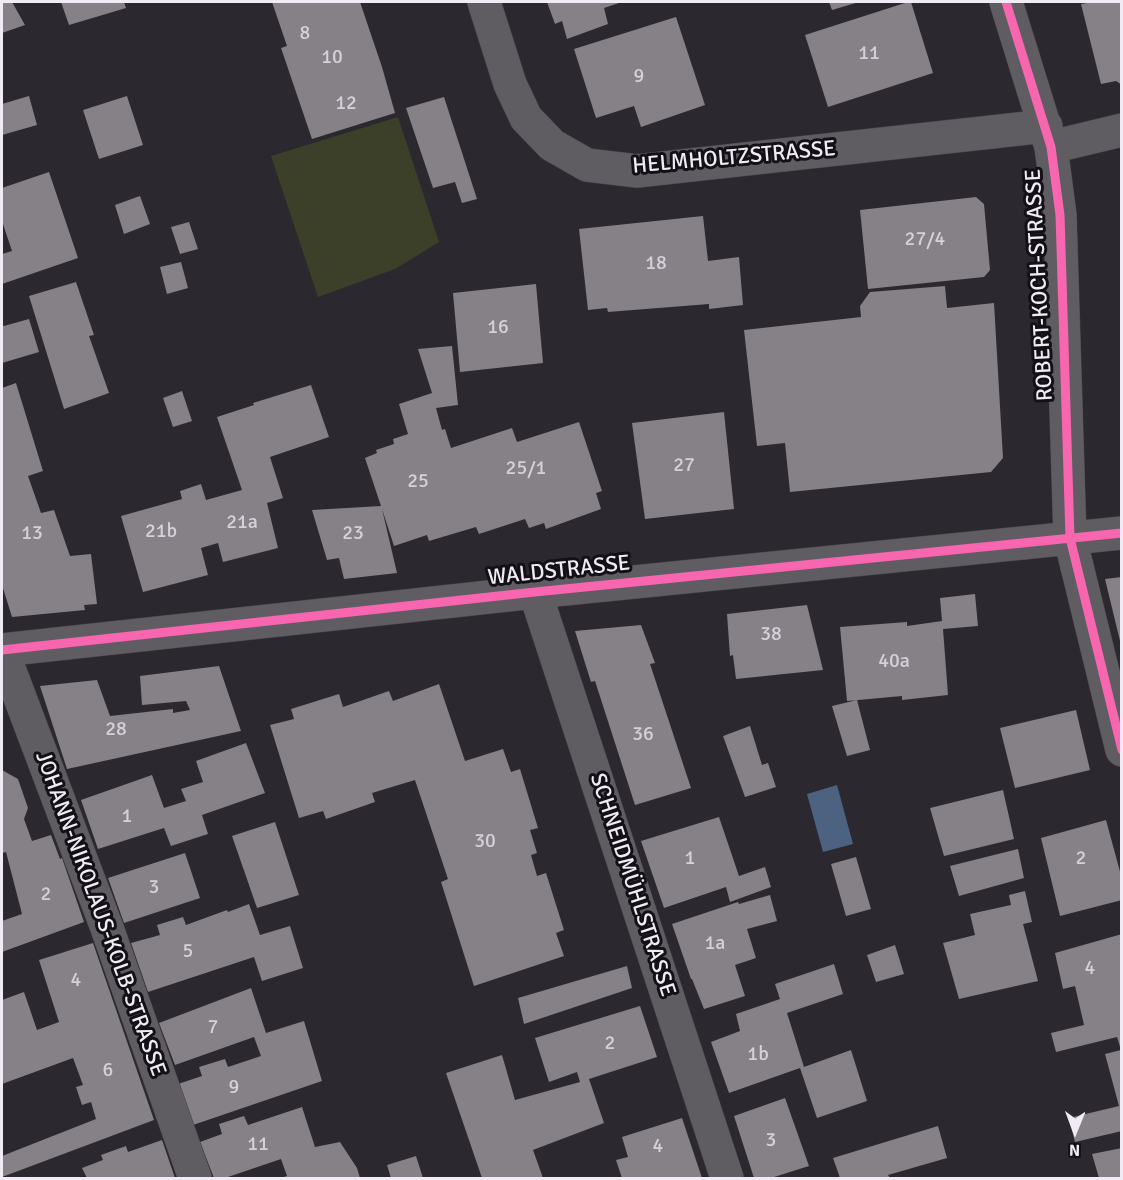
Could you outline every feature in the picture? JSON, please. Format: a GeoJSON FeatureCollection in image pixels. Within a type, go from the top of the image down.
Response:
{"type":"FeatureCollection","features":[{"type":"Feature","properties":{"kind":"street","name":"HELMHOLTZSTRASSE"},"geometry":{"type":"LineString","coordinates":[[484,2],[510,84],[526,118],[552,145],[586,165],[637,171],[1122,130]]}},
{"type":"Feature","properties":{"kind":"street","name":"ROBERT-KOCH-STRASSE"},"geometry":{"type":"LineString","coordinates":[[1006,2],[1049,136],[1060,215],[1070,538],[1122,750]]}},
{"type":"Feature","properties":{"kind":"street","name":"WALDSTRASSE"},"geometry":{"type":"LineString","coordinates":[[2,650],[535,592],[1122,533]]}},
{"type":"Feature","properties":{"kind":"street","name":"SCHNEIDMÜHLSTRASSE"},"geometry":{"type":"LineString","coordinates":[[535,592],[728,1179]]}},
{"type":"Feature","properties":{"kind":"street","name":"JOHANN-NIKOLAUS-KOLB-STRASSE"},"geometry":{"type":"LineString","coordinates":[[2,650],[107,928],[195,1179]]}},
{"type":"Feature","properties":{"kind":"green space"},"geometry":{"type":"Polygon","coordinates":[[[398,117],[439,242],[395,269],[318,297],[271,156],[398,117]]]}},
{"type":"Feature","properties":{"kind":"water"},"geometry":{"type":"Polygon","coordinates":[[[837,785],[853,844],[823,852],[807,794],[837,785]]]}},
{"type":"Feature","properties":{"kind":"building"},"geometry":{"type":"Polygon","coordinates":[[[2,2],[12,2],[25,25],[2,33],[2,2]]]}},
{"type":"Feature","properties":{"kind":"building"},"geometry":{"type":"Polygon","coordinates":[[[61,2],[124,2],[126,8],[69,25],[61,2]]]}},
{"type":"Feature","properties":{"kind":"building"},"geometry":{"type":"Polygon","coordinates":[[[272,2],[360,2],[395,113],[312,139],[281,48],[287,46],[272,2]]]}},
{"type":"Feature","properties":{"kind":"building"},"geometry":{"type":"Polygon","coordinates":[[[547,2],[622,2],[604,8],[608,24],[567,39],[562,21],[555,24],[547,2]]]}},
{"type":"Feature","properties":{"kind":"building"},"geometry":{"type":"Polygon","coordinates":[[[829,2],[859,2],[832,10],[829,2]]]}},
{"type":"Feature","properties":{"kind":"building"},"geometry":{"type":"Polygon","coordinates":[[[911,2],[933,73],[828,107],[805,35],[911,2]]]}},
{"type":"Feature","properties":{"kind":"building"},"geometry":{"type":"Polygon","coordinates":[[[1122,2],[1122,85],[1116,81],[1101,84],[1081,4],[1122,2]]]}},
{"type":"Feature","properties":{"kind":"building"},"geometry":{"type":"Polygon","coordinates":[[[676,17],[705,105],[641,127],[634,106],[596,118],[574,49],[676,17]]]}},
{"type":"Feature","properties":{"kind":"building"},"geometry":{"type":"Polygon","coordinates":[[[29,96],[37,125],[2,135],[2,104],[29,96]]]}},
{"type":"Feature","properties":{"kind":"building"},"geometry":{"type":"Polygon","coordinates":[[[127,96],[143,145],[99,159],[83,110],[127,96]]]}},
{"type":"Feature","properties":{"kind":"building"},"geometry":{"type":"Polygon","coordinates":[[[444,97],[477,199],[462,203],[455,182],[433,188],[406,108],[444,97]]]}},
{"type":"Feature","properties":{"kind":"building"},"geometry":{"type":"Polygon","coordinates":[[[49,172],[78,258],[2,284],[2,254],[12,251],[2,221],[2,188],[49,172]]]}},
{"type":"Feature","properties":{"kind":"building"},"geometry":{"type":"Polygon","coordinates":[[[140,196],[150,224],[124,234],[115,205],[140,196]]]}},
{"type":"Feature","properties":{"kind":"building"},"geometry":{"type":"Polygon","coordinates":[[[976,197],[984,204],[990,270],[984,277],[868,289],[860,210],[976,197]]]}},
{"type":"Feature","properties":{"kind":"building"},"geometry":{"type":"Polygon","coordinates":[[[703,216],[708,261],[739,257],[743,305],[709,309],[709,304],[608,312],[607,308],[588,310],[579,229],[703,216]]]}},
{"type":"Feature","properties":{"kind":"building"},"geometry":{"type":"Polygon","coordinates":[[[189,222],[198,249],[180,254],[171,227],[189,222]]]}},
{"type":"Feature","properties":{"kind":"building"},"geometry":{"type":"Polygon","coordinates":[[[181,262],[188,288],[167,294],[160,267],[181,262]]]}},
{"type":"Feature","properties":{"kind":"building"},"geometry":{"type":"Polygon","coordinates":[[[76,282],[94,335],[89,336],[109,393],[64,409],[29,296],[76,282]]]}},
{"type":"Feature","properties":{"kind":"building"},"geometry":{"type":"Polygon","coordinates":[[[536,284],[543,363],[460,372],[453,293],[536,284]]]}},
{"type":"Feature","properties":{"kind":"building"},"geometry":{"type":"Polygon","coordinates":[[[945,286],[947,308],[994,303],[1003,458],[991,472],[790,492],[785,443],[757,446],[744,330],[861,317],[860,306],[870,292],[945,286]]]}},
{"type":"Feature","properties":{"kind":"building"},"geometry":{"type":"Polygon","coordinates":[[[29,319],[39,352],[2,363],[2,325],[29,319]]]}},
{"type":"Feature","properties":{"kind":"building"},"geometry":{"type":"Polygon","coordinates":[[[452,346],[458,405],[436,408],[442,430],[445,429],[451,448],[512,428],[517,442],[579,422],[602,491],[596,493],[601,509],[546,529],[544,523],[529,528],[525,519],[479,534],[476,527],[429,541],[427,535],[394,546],[382,509],[397,573],[344,579],[339,558],[327,560],[312,510],[381,506],[365,458],[377,453],[376,450],[394,444],[393,439],[408,434],[399,404],[432,393],[418,349],[452,346]]]}},
{"type":"Feature","properties":{"kind":"building"},"geometry":{"type":"Polygon","coordinates":[[[16,383],[43,471],[28,476],[41,513],[54,510],[70,556],[91,554],[97,604],[84,605],[85,610],[12,617],[2,585],[2,388],[16,383]]]}},
{"type":"Feature","properties":{"kind":"building"},"geometry":{"type":"Polygon","coordinates":[[[311,385],[329,437],[270,457],[283,498],[267,503],[278,548],[223,562],[218,543],[201,548],[208,575],[143,592],[121,516],[182,499],[180,491],[201,484],[206,500],[242,490],[217,417],[311,385]]]}},
{"type":"Feature","properties":{"kind":"building"},"geometry":{"type":"Polygon","coordinates":[[[182,391],[192,421],[173,427],[163,398],[182,391]]]}},
{"type":"Feature","properties":{"kind":"building"},"geometry":{"type":"Polygon","coordinates":[[[724,412],[734,509],[645,519],[632,423],[724,412]]]}},
{"type":"Feature","properties":{"kind":"building"},"geometry":{"type":"Polygon","coordinates":[[[1122,577],[1122,645],[1121,645],[1105,579],[1122,577]]]}},
{"type":"Feature","properties":{"kind":"building"},"geometry":{"type":"Polygon","coordinates":[[[975,594],[978,626],[943,629],[948,695],[902,700],[902,696],[847,701],[840,627],[907,622],[907,626],[942,621],[940,598],[975,594]]]}},
{"type":"Feature","properties":{"kind":"building"},"geometry":{"type":"Polygon","coordinates":[[[807,605],[823,670],[736,679],[733,655],[730,656],[727,614],[807,605]]]}},
{"type":"Feature","properties":{"kind":"building"},"geometry":{"type":"Polygon","coordinates":[[[641,625],[655,663],[650,664],[691,788],[635,805],[595,681],[591,682],[575,631],[641,625]]]}},
{"type":"Feature","properties":{"kind":"building"},"geometry":{"type":"Polygon","coordinates":[[[219,666],[241,731],[67,769],[40,686],[97,680],[110,716],[173,709],[173,713],[190,710],[186,701],[142,705],[140,676],[219,666]]]}},
{"type":"Feature","properties":{"kind":"building"},"geometry":{"type":"Polygon","coordinates":[[[439,684],[465,761],[503,749],[511,772],[520,769],[538,828],[530,830],[537,853],[531,855],[537,876],[546,873],[564,930],[556,933],[564,956],[474,986],[441,882],[448,879],[415,780],[372,793],[375,802],[326,819],[323,811],[299,818],[270,725],[294,719],[291,709],[339,694],[343,707],[389,691],[393,701],[439,684]]]}},
{"type":"Feature","properties":{"kind":"building"},"geometry":{"type":"Polygon","coordinates":[[[857,700],[870,750],[847,756],[832,706],[857,700]]]}},
{"type":"Feature","properties":{"kind":"building"},"geometry":{"type":"Polygon","coordinates":[[[1076,710],[1090,770],[1015,788],[1000,728],[1076,710]]]}},
{"type":"Feature","properties":{"kind":"building"},"geometry":{"type":"Polygon","coordinates":[[[750,726],[762,765],[768,763],[776,787],[745,797],[723,736],[750,726]]]}},
{"type":"Feature","properties":{"kind":"building"},"geometry":{"type":"Polygon","coordinates":[[[246,743],[265,793],[202,815],[208,834],[171,846],[164,828],[98,849],[81,800],[152,775],[164,808],[186,801],[181,789],[203,782],[196,761],[246,743]]]}},
{"type":"Feature","properties":{"kind":"building"},"geometry":{"type":"Polygon","coordinates":[[[2,770],[18,779],[28,808],[24,819],[32,841],[51,835],[60,859],[62,858],[84,922],[2,952],[2,921],[22,914],[6,852],[2,853],[2,770]]]}},
{"type":"Feature","properties":{"kind":"building"},"geometry":{"type":"Polygon","coordinates":[[[1003,790],[1014,839],[944,856],[930,808],[1003,790]]]}},
{"type":"Feature","properties":{"kind":"building"},"geometry":{"type":"Polygon","coordinates":[[[719,817],[739,876],[765,867],[771,887],[730,902],[726,887],[664,908],[641,841],[719,817]]]}},
{"type":"Feature","properties":{"kind":"building"},"geometry":{"type":"Polygon","coordinates":[[[1106,820],[1122,879],[1122,900],[1060,916],[1041,838],[1106,820]]]}},
{"type":"Feature","properties":{"kind":"building"},"geometry":{"type":"Polygon","coordinates":[[[275,822],[299,895],[257,908],[232,836],[275,822]]]}},
{"type":"Feature","properties":{"kind":"building"},"geometry":{"type":"Polygon","coordinates":[[[1018,849],[1024,878],[959,896],[950,866],[1018,849]]]}},
{"type":"Feature","properties":{"kind":"building"},"geometry":{"type":"Polygon","coordinates":[[[185,853],[200,898],[124,923],[108,878],[185,853]]]}},
{"type":"Feature","properties":{"kind":"building"},"geometry":{"type":"Polygon","coordinates":[[[856,857],[871,909],[846,916],[831,864],[856,857]]]}},
{"type":"Feature","properties":{"kind":"building"},"geometry":{"type":"Polygon","coordinates":[[[1025,891],[1032,922],[1023,924],[1038,981],[959,999],[943,943],[975,935],[970,914],[1011,905],[1009,895],[1025,891]]]}},
{"type":"Feature","properties":{"kind":"building"},"geometry":{"type":"Polygon","coordinates":[[[770,895],[777,921],[747,929],[756,958],[735,965],[745,996],[704,1009],[672,924],[738,902],[739,904],[770,895]]]}},
{"type":"Feature","properties":{"kind":"building"},"geometry":{"type":"Polygon","coordinates":[[[249,904],[260,935],[290,926],[303,968],[262,981],[254,957],[148,992],[131,943],[160,935],[157,925],[183,917],[186,925],[249,904]]]}},
{"type":"Feature","properties":{"kind":"building"},"geometry":{"type":"Polygon","coordinates":[[[1122,934],[1122,1131],[1075,1142],[1069,1118],[1119,1106],[1105,1054],[1121,1050],[1117,1037],[1056,1052],[1051,1033],[1084,1025],[1075,986],[1063,989],[1055,953],[1122,934]]]}},
{"type":"Feature","properties":{"kind":"building"},"geometry":{"type":"Polygon","coordinates":[[[93,943],[154,1120],[2,1177],[2,1156],[96,1119],[91,1102],[82,1105],[76,1087],[83,1085],[73,1058],[2,1084],[2,1000],[24,992],[37,1030],[59,1022],[39,960],[93,943]]]}},
{"type":"Feature","properties":{"kind":"building"},"geometry":{"type":"Polygon","coordinates":[[[895,945],[904,974],[876,982],[867,955],[895,945]]]}},
{"type":"Feature","properties":{"kind":"building"},"geometry":{"type":"Polygon","coordinates":[[[834,964],[843,994],[787,1013],[804,1067],[851,1050],[867,1101],[817,1118],[800,1068],[729,1093],[711,1042],[740,1031],[736,1014],[780,999],[775,984],[834,964]]]}},
{"type":"Feature","properties":{"kind":"building"},"geometry":{"type":"Polygon","coordinates":[[[627,966],[632,988],[524,1024],[518,998],[627,966]]]}},
{"type":"Feature","properties":{"kind":"building"},"geometry":{"type":"Polygon","coordinates":[[[251,988],[266,1033],[304,1021],[322,1081],[193,1125],[178,1084],[202,1076],[199,1067],[225,1059],[228,1067],[261,1056],[254,1037],[175,1065],[159,1023],[251,988]]]}},
{"type":"Feature","properties":{"kind":"building"},"geometry":{"type":"Polygon","coordinates":[[[640,1006],[657,1057],[589,1079],[604,1123],[533,1150],[543,1178],[482,1178],[446,1073],[502,1055],[515,1100],[580,1082],[577,1072],[549,1082],[535,1038],[640,1006]]]}},
{"type":"Feature","properties":{"kind":"building"},"geometry":{"type":"Polygon","coordinates":[[[785,1098],[809,1166],[771,1178],[754,1178],[734,1116],[785,1098]]]}},
{"type":"Feature","properties":{"kind":"building"},"geometry":{"type":"Polygon","coordinates":[[[302,1107],[315,1147],[340,1142],[357,1168],[360,1178],[280,1178],[287,1176],[281,1159],[225,1178],[214,1178],[200,1142],[222,1134],[219,1124],[244,1116],[248,1125],[302,1107]]]}},
{"type":"Feature","properties":{"kind":"building"},"geometry":{"type":"Polygon","coordinates":[[[682,1118],[702,1178],[622,1178],[616,1160],[628,1157],[622,1137],[682,1118]]]}},
{"type":"Feature","properties":{"kind":"building"},"geometry":{"type":"Polygon","coordinates":[[[938,1126],[947,1158],[888,1175],[890,1178],[840,1178],[833,1158],[938,1126]]]}},
{"type":"Feature","properties":{"kind":"building"},"geometry":{"type":"Polygon","coordinates":[[[162,1140],[175,1178],[87,1178],[82,1168],[103,1160],[101,1155],[126,1146],[128,1152],[162,1140]]]}},
{"type":"Feature","properties":{"kind":"building"},"geometry":{"type":"Polygon","coordinates":[[[1122,1148],[1122,1178],[1099,1178],[1092,1154],[1122,1148]]]}},
{"type":"Feature","properties":{"kind":"building"},"geometry":{"type":"Polygon","coordinates":[[[416,1156],[423,1178],[391,1178],[387,1165],[416,1156]]]}},
{"type":"Feature","properties":{"kind":"cycle path"},"geometry":{"type":"LineString","coordinates":[[1006,2],[1051,147],[1060,215],[1070,538],[1122,750]]}},
{"type":"Feature","properties":{"kind":"cycle path"},"geometry":{"type":"LineString","coordinates":[[2,650],[535,592],[1122,533]]}}]}
